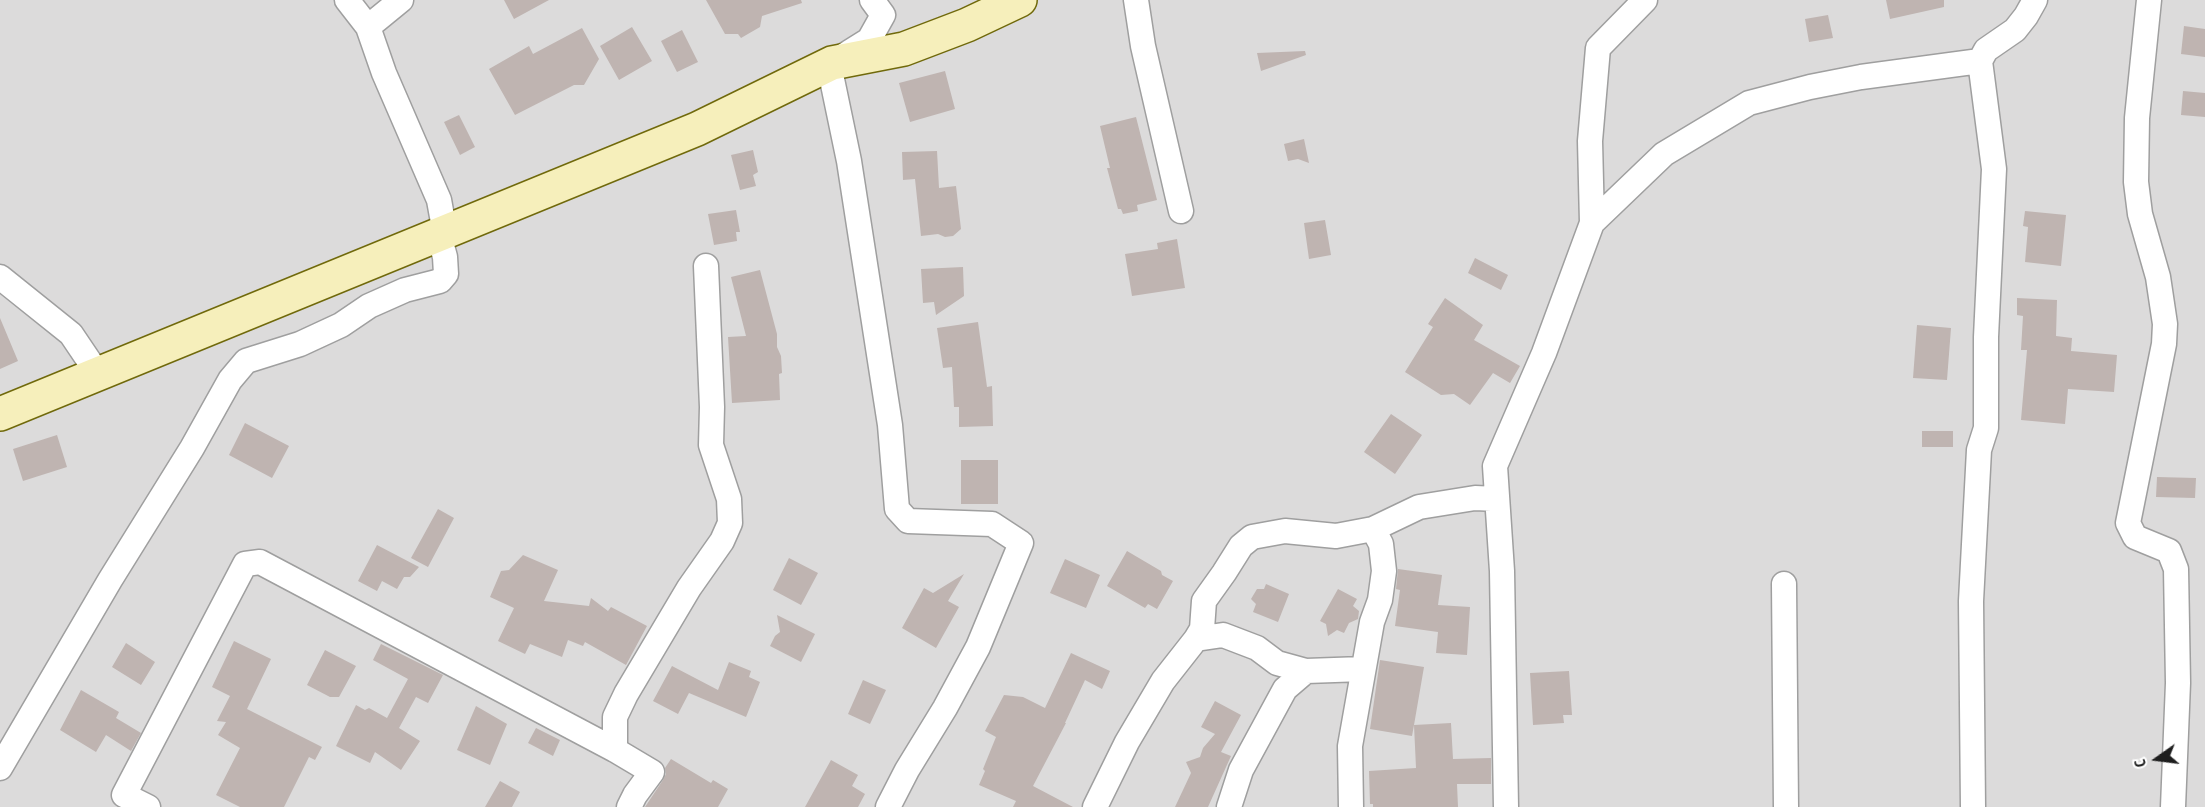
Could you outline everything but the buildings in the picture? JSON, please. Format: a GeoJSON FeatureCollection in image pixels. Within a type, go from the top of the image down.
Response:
{"type":"FeatureCollection","features":[{"type":"Feature","properties":{"kind":"main road"},"geometry":{"type":"LineString","coordinates":[[0,414],[697,129],[829,64],[904,49],[967,25],[1020,0]]}},
{"type":"Feature","properties":{"kind":"street"},"geometry":{"type":"LineString","coordinates":[[0,768],[110,580],[192,448],[230,380],[246,362],[300,344],[341,325],[369,306],[405,290],[440,281],[446,274],[439,200],[384,73],[368,27],[347,0]]}},
{"type":"Feature","properties":{"kind":"street"},"geometry":{"type":"LineString","coordinates":[[368,27],[401,0]]}},
{"type":"Feature","properties":{"kind":"street"},"geometry":{"type":"LineString","coordinates":[[872,0],[883,15],[869,40],[829,64],[849,161],[887,403],[897,509],[908,521],[993,524],[1022,543],[978,647],[888,807]]}},
{"type":"Feature","properties":{"kind":"street"},"geometry":{"type":"LineString","coordinates":[[1136,0],[1143,46],[1181,211]]}},
{"type":"Feature","properties":{"kind":"street"},"geometry":{"type":"LineString","coordinates":[[1506,807],[1502,571],[1495,466],[1545,353],[1592,223],[1590,141],[1598,48],[1645,0]]}},
{"type":"Feature","properties":{"kind":"street"},"geometry":{"type":"LineString","coordinates":[[1973,807],[1971,601],[1978,460],[1986,428],[1986,337],[1994,169],[1980,61],[1986,50],[2015,30],[2035,0]]}},
{"type":"Feature","properties":{"kind":"street"},"geometry":{"type":"LineString","coordinates":[[2149,0],[2137,118],[2136,182],[2140,214],[2158,277],[2165,324],[2162,353],[2128,523],[2135,537],[2169,550],[2176,568],[2178,683],[2173,807]]}},
{"type":"Feature","properties":{"kind":"street"},"geometry":{"type":"LineString","coordinates":[[1592,223],[1664,154],[1749,103],[1861,77],[1980,61]]}},
{"type":"Feature","properties":{"kind":"street"},"geometry":{"type":"LineString","coordinates":[[615,750],[615,717],[626,694],[689,588],[722,541],[729,524],[729,499],[711,446],[712,407],[706,266]]}},
{"type":"Feature","properties":{"kind":"street"},"geometry":{"type":"LineString","coordinates":[[0,277],[71,334],[98,374]]}},
{"type":"Feature","properties":{"kind":"street"},"geometry":{"type":"LineString","coordinates":[[1095,807],[1127,742],[1163,681],[1202,629],[1204,602],[1241,546],[1252,537],[1285,531],[1336,536],[1373,529],[1419,507],[1475,498],[1497,499]]}},
{"type":"Feature","properties":{"kind":"street"},"geometry":{"type":"LineString","coordinates":[[1351,807],[1350,746],[1372,622],[1380,600],[1383,571],[1382,544],[1373,529]]}},
{"type":"Feature","properties":{"kind":"street"},"geometry":{"type":"LineString","coordinates":[[148,807],[124,795],[245,564],[260,562],[615,750],[652,772],[629,807]]}},
{"type":"Feature","properties":{"kind":"street"},"geometry":{"type":"LineString","coordinates":[[1784,584],[1786,807]]}},
{"type":"Feature","properties":{"kind":"street"},"geometry":{"type":"LineString","coordinates":[[1196,639],[1223,635],[1257,648],[1277,663],[1306,671],[1363,669]]}},
{"type":"Feature","properties":{"kind":"street"},"geometry":{"type":"LineString","coordinates":[[1229,807],[1241,770],[1285,689],[1306,671]]}},
{"type":"Feature","properties":{"kind":"shaded area"},"geometry":{"type":"Polygon","coordinates":[[[0,0],[2205,0],[2205,807],[0,807],[0,0]]]}}]}
